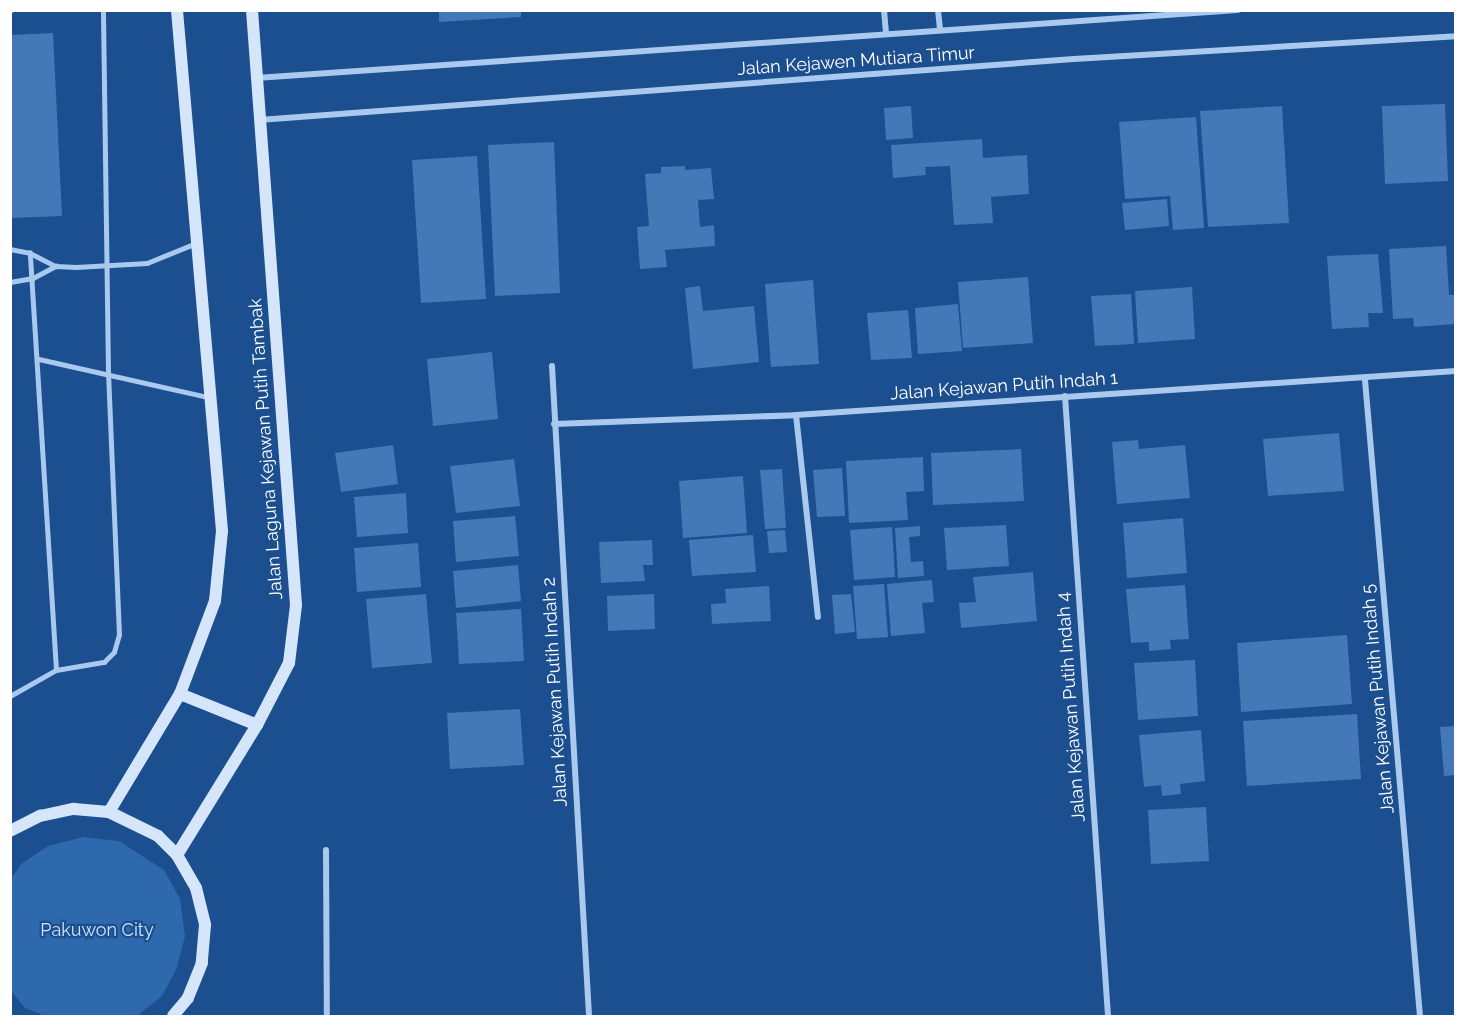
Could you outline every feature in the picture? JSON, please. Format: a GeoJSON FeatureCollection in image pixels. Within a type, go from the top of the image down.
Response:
{"type":"FeatureCollection","features":[{"type":"Feature","properties":{"kind":"street"},"geometry":{"type":"LineString","coordinates":[[109,812],[180,694],[215,601],[222,531],[177,10]]}},
{"type":"Feature","properties":{"kind":"street","name":"Jalan Laguna Kejawan Putih Tambak"},"geometry":{"type":"LineString","coordinates":[[177,855],[257,725],[289,663],[296,605],[252,10]]}},
{"type":"Feature","properties":{"kind":"street"},"geometry":{"type":"LineString","coordinates":[[884,10],[886,34]]}},
{"type":"Feature","properties":{"kind":"street"},"geometry":{"type":"LineString","coordinates":[[939,10],[940,30]]}},
{"type":"Feature","properties":{"kind":"street","name":"Jalan Kejawen Mutiara Timur"},"geometry":{"type":"LineString","coordinates":[[256,78],[1238,10]]}},
{"type":"Feature","properties":{"kind":"street","name":"Jalan Kejawen Mutiara Timur"},"geometry":{"type":"LineString","coordinates":[[259,120],[1074,59],[1455,36]]}},
{"type":"Feature","properties":{"kind":"street","name":"Jalan Kejawan Putih Indah 2"},"geometry":{"type":"LineString","coordinates":[[552,366],[590,1017]]}},
{"type":"Feature","properties":{"kind":"street","name":"Jalan Kejawan Putih Indah 1"},"geometry":{"type":"LineString","coordinates":[[554,424],[796,415],[1065,396],[1365,380],[1455,371]]}},
{"type":"Feature","properties":{"kind":"street","name":"Jalan Kejawan Putih Indah 5"},"geometry":{"type":"LineString","coordinates":[[1365,380],[1420,1017]]}},
{"type":"Feature","properties":{"kind":"street","name":"Jalan Kejawan Putih Indah 4"},"geometry":{"type":"LineString","coordinates":[[1065,396],[1108,1017]]}},
{"type":"Feature","properties":{"kind":"street"},"geometry":{"type":"LineString","coordinates":[[796,415],[818,617]]}},
{"type":"Feature","properties":{"kind":"street"},"geometry":{"type":"LineString","coordinates":[[180,694],[257,725]]}},
{"type":"Feature","properties":{"kind":"street"},"geometry":{"type":"LineString","coordinates":[[10,831],[51,813],[74,809],[109,812],[158,836],[177,855],[196,888],[205,925],[202,963],[188,998],[173,1017]]}},
{"type":"Feature","properties":{"kind":"street"},"geometry":{"type":"LineString","coordinates":[[326,850],[327,1017]]}},
{"type":"Feature","properties":{"kind":"lane"},"geometry":{"type":"LineString","coordinates":[[10,696],[56,670],[104,662],[114,652],[119,635],[108,372],[103,10]]}},
{"type":"Feature","properties":{"kind":"lane"},"geometry":{"type":"LineString","coordinates":[[10,249],[30,253],[56,266],[107,266],[147,263],[197,243]]}},
{"type":"Feature","properties":{"kind":"lane"},"geometry":{"type":"LineString","coordinates":[[30,253],[39,359],[56,670]]}},
{"type":"Feature","properties":{"kind":"lane"},"geometry":{"type":"LineString","coordinates":[[10,282],[33,278],[56,266]]}},
{"type":"Feature","properties":{"kind":"lane"},"geometry":{"type":"LineString","coordinates":[[39,359],[108,372],[211,398]]}},
{"type":"Feature","properties":{"kind":"green space","name":"Pakuwon City"},"geometry":{"type":"Polygon","coordinates":[[[83,837],[119,841],[164,870],[180,899],[185,936],[176,970],[162,996],[137,1016],[45,1016],[25,1008],[11,991],[11,879],[21,864],[48,846],[83,837]]]}},
{"type":"Feature","properties":{"kind":"building"},"geometry":{"type":"Polygon","coordinates":[[[439,10],[521,10],[521,17],[439,22],[439,10]]]}},
{"type":"Feature","properties":{"kind":"building"},"geometry":{"type":"Polygon","coordinates":[[[53,33],[62,216],[10,218],[10,35],[53,33]]]}},
{"type":"Feature","properties":{"kind":"building"},"geometry":{"type":"Polygon","coordinates":[[[1445,104],[1448,181],[1385,184],[1382,106],[1445,104]]]}},
{"type":"Feature","properties":{"kind":"building"},"geometry":{"type":"Polygon","coordinates":[[[911,106],[913,138],[886,140],[884,108],[911,106]]]}},
{"type":"Feature","properties":{"kind":"building"},"geometry":{"type":"Polygon","coordinates":[[[1282,106],[1289,223],[1208,227],[1200,111],[1282,106]]]}},
{"type":"Feature","properties":{"kind":"building"},"geometry":{"type":"Polygon","coordinates":[[[1196,117],[1204,228],[1173,230],[1170,196],[1125,199],[1119,122],[1196,117]]]}},
{"type":"Feature","properties":{"kind":"building"},"geometry":{"type":"Polygon","coordinates":[[[982,139],[983,158],[1027,155],[1029,194],[991,197],[993,223],[954,225],[950,166],[925,167],[926,175],[893,178],[891,145],[982,139]]]}},
{"type":"Feature","properties":{"kind":"building"},"geometry":{"type":"Polygon","coordinates":[[[554,142],[560,293],[495,296],[488,145],[554,142]]]}},
{"type":"Feature","properties":{"kind":"building"},"geometry":{"type":"Polygon","coordinates":[[[477,156],[486,299],[421,303],[412,160],[477,156]]]}},
{"type":"Feature","properties":{"kind":"building"},"geometry":{"type":"Polygon","coordinates":[[[685,166],[685,170],[711,168],[714,199],[698,200],[700,227],[714,225],[715,246],[665,250],[667,267],[640,269],[637,227],[649,226],[645,174],[661,173],[661,167],[685,166]]]}},
{"type":"Feature","properties":{"kind":"building"},"geometry":{"type":"Polygon","coordinates":[[[1167,199],[1169,226],[1125,230],[1122,203],[1167,199]]]}},
{"type":"Feature","properties":{"kind":"building"},"geometry":{"type":"Polygon","coordinates":[[[1446,246],[1449,295],[1456,295],[1456,324],[1414,327],[1413,318],[1393,319],[1389,249],[1446,246]]]}},
{"type":"Feature","properties":{"kind":"building"},"geometry":{"type":"Polygon","coordinates":[[[1378,254],[1383,313],[1368,313],[1369,327],[1332,329],[1327,256],[1378,254]]]}},
{"type":"Feature","properties":{"kind":"building"},"geometry":{"type":"Polygon","coordinates":[[[1028,277],[1033,343],[963,348],[958,282],[1028,277]]]}},
{"type":"Feature","properties":{"kind":"building"},"geometry":{"type":"Polygon","coordinates":[[[813,280],[819,364],[771,367],[765,284],[813,280]]]}},
{"type":"Feature","properties":{"kind":"building"},"geometry":{"type":"Polygon","coordinates":[[[700,286],[703,311],[754,306],[759,362],[693,369],[685,288],[700,286]]]}},
{"type":"Feature","properties":{"kind":"building"},"geometry":{"type":"Polygon","coordinates":[[[1192,287],[1195,339],[1138,343],[1135,291],[1192,287]]]}},
{"type":"Feature","properties":{"kind":"building"},"geometry":{"type":"Polygon","coordinates":[[[1131,294],[1134,344],[1095,346],[1091,296],[1131,294]]]}},
{"type":"Feature","properties":{"kind":"building"},"geometry":{"type":"Polygon","coordinates":[[[958,304],[962,351],[918,354],[915,308],[958,304]]]}},
{"type":"Feature","properties":{"kind":"building"},"geometry":{"type":"Polygon","coordinates":[[[908,310],[912,358],[871,360],[867,313],[908,310]]]}},
{"type":"Feature","properties":{"kind":"building"},"geometry":{"type":"Polygon","coordinates":[[[492,352],[498,419],[433,426],[427,359],[492,352]]]}},
{"type":"Feature","properties":{"kind":"building"},"geometry":{"type":"Polygon","coordinates":[[[1339,433],[1344,491],[1268,496],[1263,439],[1339,433]]]}},
{"type":"Feature","properties":{"kind":"building"},"geometry":{"type":"Polygon","coordinates":[[[1138,440],[1139,449],[1185,445],[1190,498],[1117,504],[1112,442],[1138,440]]]}},
{"type":"Feature","properties":{"kind":"building"},"geometry":{"type":"Polygon","coordinates":[[[393,445],[398,484],[341,492],[335,453],[393,445]]]}},
{"type":"Feature","properties":{"kind":"building"},"geometry":{"type":"Polygon","coordinates":[[[1021,449],[1024,501],[933,505],[931,453],[1021,449]]]}},
{"type":"Feature","properties":{"kind":"building"},"geometry":{"type":"Polygon","coordinates":[[[923,457],[924,491],[906,492],[908,520],[849,523],[846,461],[923,457]]]}},
{"type":"Feature","properties":{"kind":"building"},"geometry":{"type":"Polygon","coordinates":[[[514,459],[520,506],[456,513],[450,466],[514,459]]]}},
{"type":"Feature","properties":{"kind":"building"},"geometry":{"type":"Polygon","coordinates":[[[842,468],[845,516],[817,517],[813,470],[842,468]]]}},
{"type":"Feature","properties":{"kind":"building"},"geometry":{"type":"Polygon","coordinates":[[[782,469],[786,528],[765,529],[760,470],[782,469]]]}},
{"type":"Feature","properties":{"kind":"building"},"geometry":{"type":"Polygon","coordinates":[[[743,476],[747,533],[683,538],[679,481],[743,476]]]}},
{"type":"Feature","properties":{"kind":"building"},"geometry":{"type":"Polygon","coordinates":[[[406,493],[408,533],[357,537],[354,497],[406,493]]]}},
{"type":"Feature","properties":{"kind":"building"},"geometry":{"type":"Polygon","coordinates":[[[515,516],[519,556],[456,562],[453,521],[515,516]]]}},
{"type":"Feature","properties":{"kind":"building"},"geometry":{"type":"Polygon","coordinates":[[[1183,518],[1187,573],[1127,578],[1123,523],[1183,518]]]}},
{"type":"Feature","properties":{"kind":"building"},"geometry":{"type":"Polygon","coordinates":[[[1006,525],[1009,566],[947,570],[944,528],[1006,525]]]}},
{"type":"Feature","properties":{"kind":"building"},"geometry":{"type":"Polygon","coordinates":[[[920,526],[920,536],[909,537],[911,562],[923,561],[924,576],[898,578],[895,528],[920,526]]]}},
{"type":"Feature","properties":{"kind":"building"},"geometry":{"type":"Polygon","coordinates":[[[892,527],[895,577],[854,580],[850,530],[892,527]]]}},
{"type":"Feature","properties":{"kind":"building"},"geometry":{"type":"Polygon","coordinates":[[[785,530],[787,552],[769,553],[767,531],[785,530]]]}},
{"type":"Feature","properties":{"kind":"building"},"geometry":{"type":"Polygon","coordinates":[[[753,535],[756,572],[692,576],[689,540],[753,535]]]}},
{"type":"Feature","properties":{"kind":"building"},"geometry":{"type":"Polygon","coordinates":[[[652,540],[653,565],[643,565],[645,581],[601,583],[599,542],[652,540]]]}},
{"type":"Feature","properties":{"kind":"building"},"geometry":{"type":"Polygon","coordinates":[[[418,543],[421,587],[357,592],[354,548],[418,543]]]}},
{"type":"Feature","properties":{"kind":"building"},"geometry":{"type":"Polygon","coordinates":[[[518,565],[521,601],[456,608],[453,571],[518,565]]]}},
{"type":"Feature","properties":{"kind":"building"},"geometry":{"type":"Polygon","coordinates":[[[1033,572],[1037,621],[961,628],[959,603],[976,602],[973,577],[1033,572]]]}},
{"type":"Feature","properties":{"kind":"building"},"geometry":{"type":"Polygon","coordinates":[[[932,580],[934,602],[922,603],[925,633],[891,636],[887,584],[932,580]]]}},
{"type":"Feature","properties":{"kind":"building"},"geometry":{"type":"Polygon","coordinates":[[[884,584],[888,637],[857,639],[853,586],[884,584]]]}},
{"type":"Feature","properties":{"kind":"building"},"geometry":{"type":"Polygon","coordinates":[[[1185,585],[1189,639],[1170,640],[1171,649],[1149,651],[1149,642],[1131,643],[1126,589],[1185,585]]]}},
{"type":"Feature","properties":{"kind":"building"},"geometry":{"type":"Polygon","coordinates":[[[769,586],[771,621],[712,624],[711,604],[726,603],[725,589],[769,586]]]}},
{"type":"Feature","properties":{"kind":"building"},"geometry":{"type":"Polygon","coordinates":[[[426,594],[432,663],[372,668],[366,599],[426,594]]]}},
{"type":"Feature","properties":{"kind":"building"},"geometry":{"type":"Polygon","coordinates":[[[654,594],[655,629],[608,631],[607,596],[654,594]]]}},
{"type":"Feature","properties":{"kind":"building"},"geometry":{"type":"Polygon","coordinates":[[[851,594],[855,632],[835,634],[832,595],[851,594]]]}},
{"type":"Feature","properties":{"kind":"building"},"geometry":{"type":"Polygon","coordinates":[[[521,609],[524,661],[459,664],[456,613],[521,609]]]}},
{"type":"Feature","properties":{"kind":"building"},"geometry":{"type":"Polygon","coordinates":[[[1347,635],[1352,704],[1241,712],[1237,643],[1347,635]]]}},
{"type":"Feature","properties":{"kind":"building"},"geometry":{"type":"Polygon","coordinates":[[[1195,660],[1198,716],[1138,720],[1134,663],[1195,660]]]}},
{"type":"Feature","properties":{"kind":"building"},"geometry":{"type":"Polygon","coordinates":[[[520,709],[524,765],[450,769],[447,713],[520,709]]]}},
{"type":"Feature","properties":{"kind":"building"},"geometry":{"type":"Polygon","coordinates":[[[1357,714],[1361,779],[1247,786],[1243,721],[1357,714]]]}},
{"type":"Feature","properties":{"kind":"building"},"geometry":{"type":"Polygon","coordinates":[[[1456,726],[1456,775],[1444,776],[1440,727],[1456,726]]]}},
{"type":"Feature","properties":{"kind":"building"},"geometry":{"type":"Polygon","coordinates":[[[1201,730],[1205,781],[1180,784],[1181,794],[1162,796],[1161,785],[1144,787],[1139,735],[1201,730]]]}},
{"type":"Feature","properties":{"kind":"building"},"geometry":{"type":"Polygon","coordinates":[[[1206,807],[1209,861],[1151,864],[1148,810],[1206,807]]]}}]}
